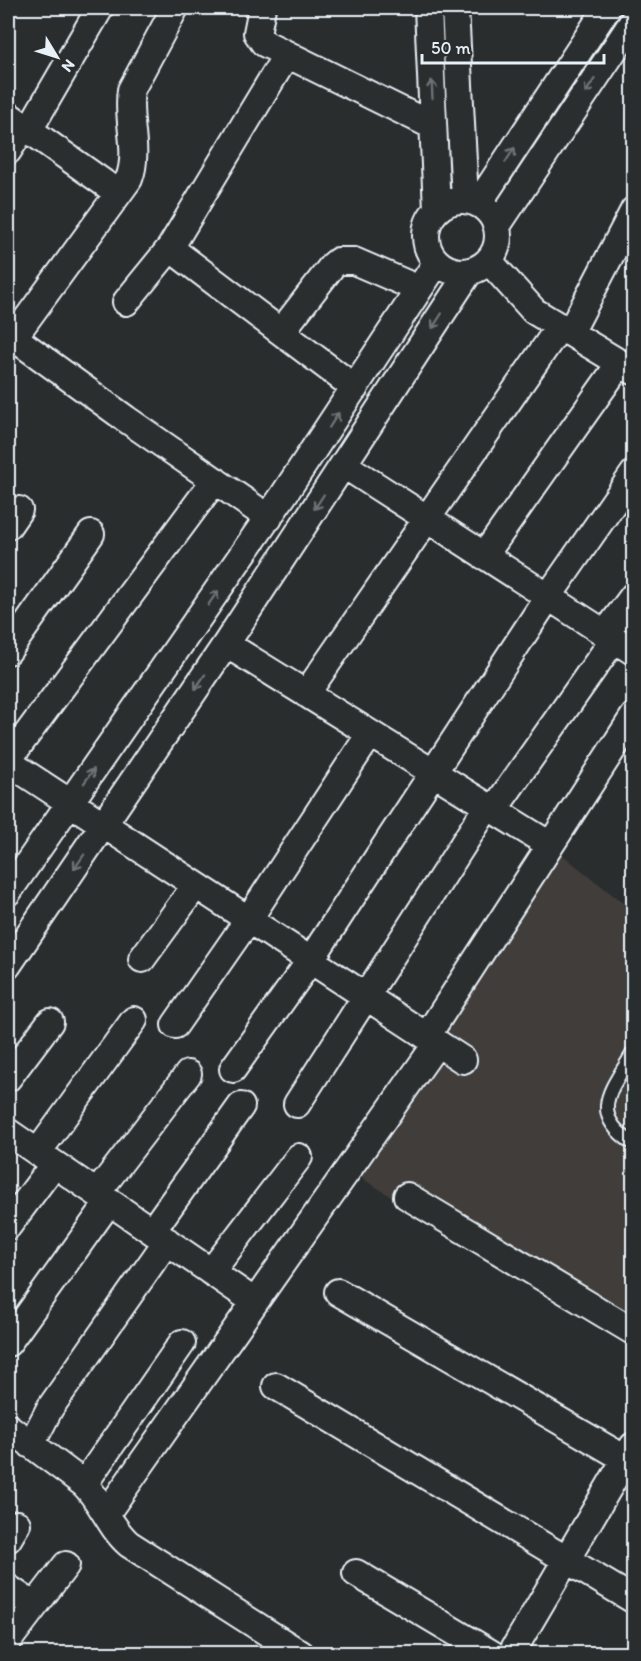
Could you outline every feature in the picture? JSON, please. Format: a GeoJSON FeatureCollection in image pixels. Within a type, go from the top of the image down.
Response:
{"type":"FeatureCollection","features":[{"type":"Feature","properties":{"kind":"street"},"geometry":{"type":"LineString","coordinates":[[8,151],[20,124],[100,8]]}},
{"type":"Feature","properties":{"kind":"street"},"geometry":{"type":"LineString","coordinates":[[175,8],[131,90],[129,100],[134,157],[129,179],[10,341],[269,518]]}},
{"type":"Feature","properties":{"kind":"street"},"geometry":{"type":"LineString","coordinates":[[262,8],[257,33],[264,43],[433,126]]}},
{"type":"Feature","properties":{"kind":"street"},"geometry":{"type":"LineString","coordinates":[[428,8],[437,210]]}},
{"type":"Feature","properties":{"kind":"street"},"geometry":{"type":"LineString","coordinates":[[455,8],[472,202]]}},
{"type":"Feature","properties":{"kind":"street"},"geometry":{"type":"LineString","coordinates":[[472,202],[607,8]]}},
{"type":"Feature","properties":{"kind":"street"},"geometry":{"type":"LineString","coordinates":[[497,226],[633,20]]}},
{"type":"Feature","properties":{"kind":"street"},"geometry":{"type":"LineString","coordinates":[[126,302],[170,249],[287,54]]}},
{"type":"Feature","properties":{"kind":"street"},"geometry":{"type":"LineString","coordinates":[[20,124],[118,193]]}},
{"type":"Feature","properties":{"kind":"street"},"geometry":{"type":"LineString","coordinates":[[8,965],[104,826],[344,465],[479,267],[496,251],[499,239],[492,215],[472,202],[446,204],[437,210],[430,220],[426,231],[426,242],[437,262],[454,272],[479,267],[534,311],[627,367],[484,556]]}},
{"type":"Feature","properties":{"kind":"street"},"geometry":{"type":"LineString","coordinates":[[306,694],[427,519],[565,330],[633,210]]}},
{"type":"Feature","properties":{"kind":"street"},"geometry":{"type":"LineString","coordinates":[[170,249],[355,388]]}},
{"type":"Feature","properties":{"kind":"street"},"geometry":{"type":"LineString","coordinates":[[281,332],[338,261],[354,261],[419,290]]}},
{"type":"Feature","properties":{"kind":"street"},"geometry":{"type":"LineString","coordinates":[[8,892],[269,518],[437,262]]}},
{"type":"Feature","properties":{"kind":"street"},"geometry":{"type":"LineString","coordinates":[[344,465],[617,642]]}},
{"type":"Feature","properties":{"kind":"street"},"geometry":{"type":"LineString","coordinates":[[233,1068],[310,961],[432,772],[633,473]]}},
{"type":"Feature","properties":{"kind":"street"},"geometry":{"type":"LineString","coordinates":[[214,480],[8,761],[70,804],[463,1060]]}},
{"type":"Feature","properties":{"kind":"street"},"geometry":{"type":"LineString","coordinates":[[8,651],[91,534]]}},
{"type":"Feature","properties":{"kind":"street"},"geometry":{"type":"LineString","coordinates":[[297,1104],[490,809],[617,642],[633,595]]}},
{"type":"Feature","properties":{"kind":"street"},"geometry":{"type":"LineString","coordinates":[[226,644],[550,845]]}},
{"type":"Feature","properties":{"kind":"street"},"geometry":{"type":"LineString","coordinates":[[106,1514],[255,1302],[432,1040],[550,845],[633,716]]}},
{"type":"Feature","properties":{"kind":"street"},"geometry":{"type":"LineString","coordinates":[[175,1025],[248,920],[370,734]]}},
{"type":"Feature","properties":{"kind":"street"},"geometry":{"type":"LineString","coordinates":[[142,959],[195,886]]}},
{"type":"Feature","properties":{"kind":"street"},"geometry":{"type":"LineString","coordinates":[[8,1226],[46,1158],[134,1020]]}},
{"type":"Feature","properties":{"kind":"street"},"geometry":{"type":"LineString","coordinates":[[8,1078],[50,1022]]}},
{"type":"Feature","properties":{"kind":"street"},"geometry":{"type":"LineString","coordinates":[[8,1343],[188,1074]]}},
{"type":"Feature","properties":{"kind":"street"},"geometry":{"type":"LineString","coordinates":[[32,1445],[50,1408],[241,1106]]}},
{"type":"Feature","properties":{"kind":"street"},"geometry":{"type":"LineString","coordinates":[[8,1132],[255,1302]]}},
{"type":"Feature","properties":{"kind":"street"},"geometry":{"type":"LineString","coordinates":[[211,1272],[299,1157]]}},
{"type":"Feature","properties":{"kind":"street"},"geometry":{"type":"LineString","coordinates":[[407,1196],[633,1332]]}},
{"type":"Feature","properties":{"kind":"street"},"geometry":{"type":"LineString","coordinates":[[338,1292],[631,1457],[565,1559],[511,1653]]}},
{"type":"Feature","properties":{"kind":"street"},"geometry":{"type":"LineString","coordinates":[[84,1484],[182,1343]]}},
{"type":"Feature","properties":{"kind":"street"},"geometry":{"type":"LineString","coordinates":[[276,1386],[633,1600]]}},
{"type":"Feature","properties":{"kind":"street"},"geometry":{"type":"LineString","coordinates":[[8,1428],[84,1484],[95,1495],[120,1537],[129,1544],[301,1653]]}},
{"type":"Feature","properties":{"kind":"street"},"geometry":{"type":"LineString","coordinates":[[8,1641],[66,1564]]}},
{"type":"Feature","properties":{"kind":"street"},"geometry":{"type":"LineString","coordinates":[[356,1573],[492,1653]]}},
{"type":"Feature","properties":{"kind":"street"},"geometry":{"type":"LineString","coordinates":[[8,1588],[33,1605]]}},
{"type":"Feature","properties":{"kind":"lane"},"geometry":{"type":"LineString","coordinates":[[633,1051],[606,1100],[608,1120],[619,1134],[633,1144]]}},
{"type":"Feature","properties":{"kind":"shaded area"},"geometry":{"type":"Polygon","coordinates":[[[550,845],[633,911],[633,1344],[348,1170],[550,845]]]}}]}
